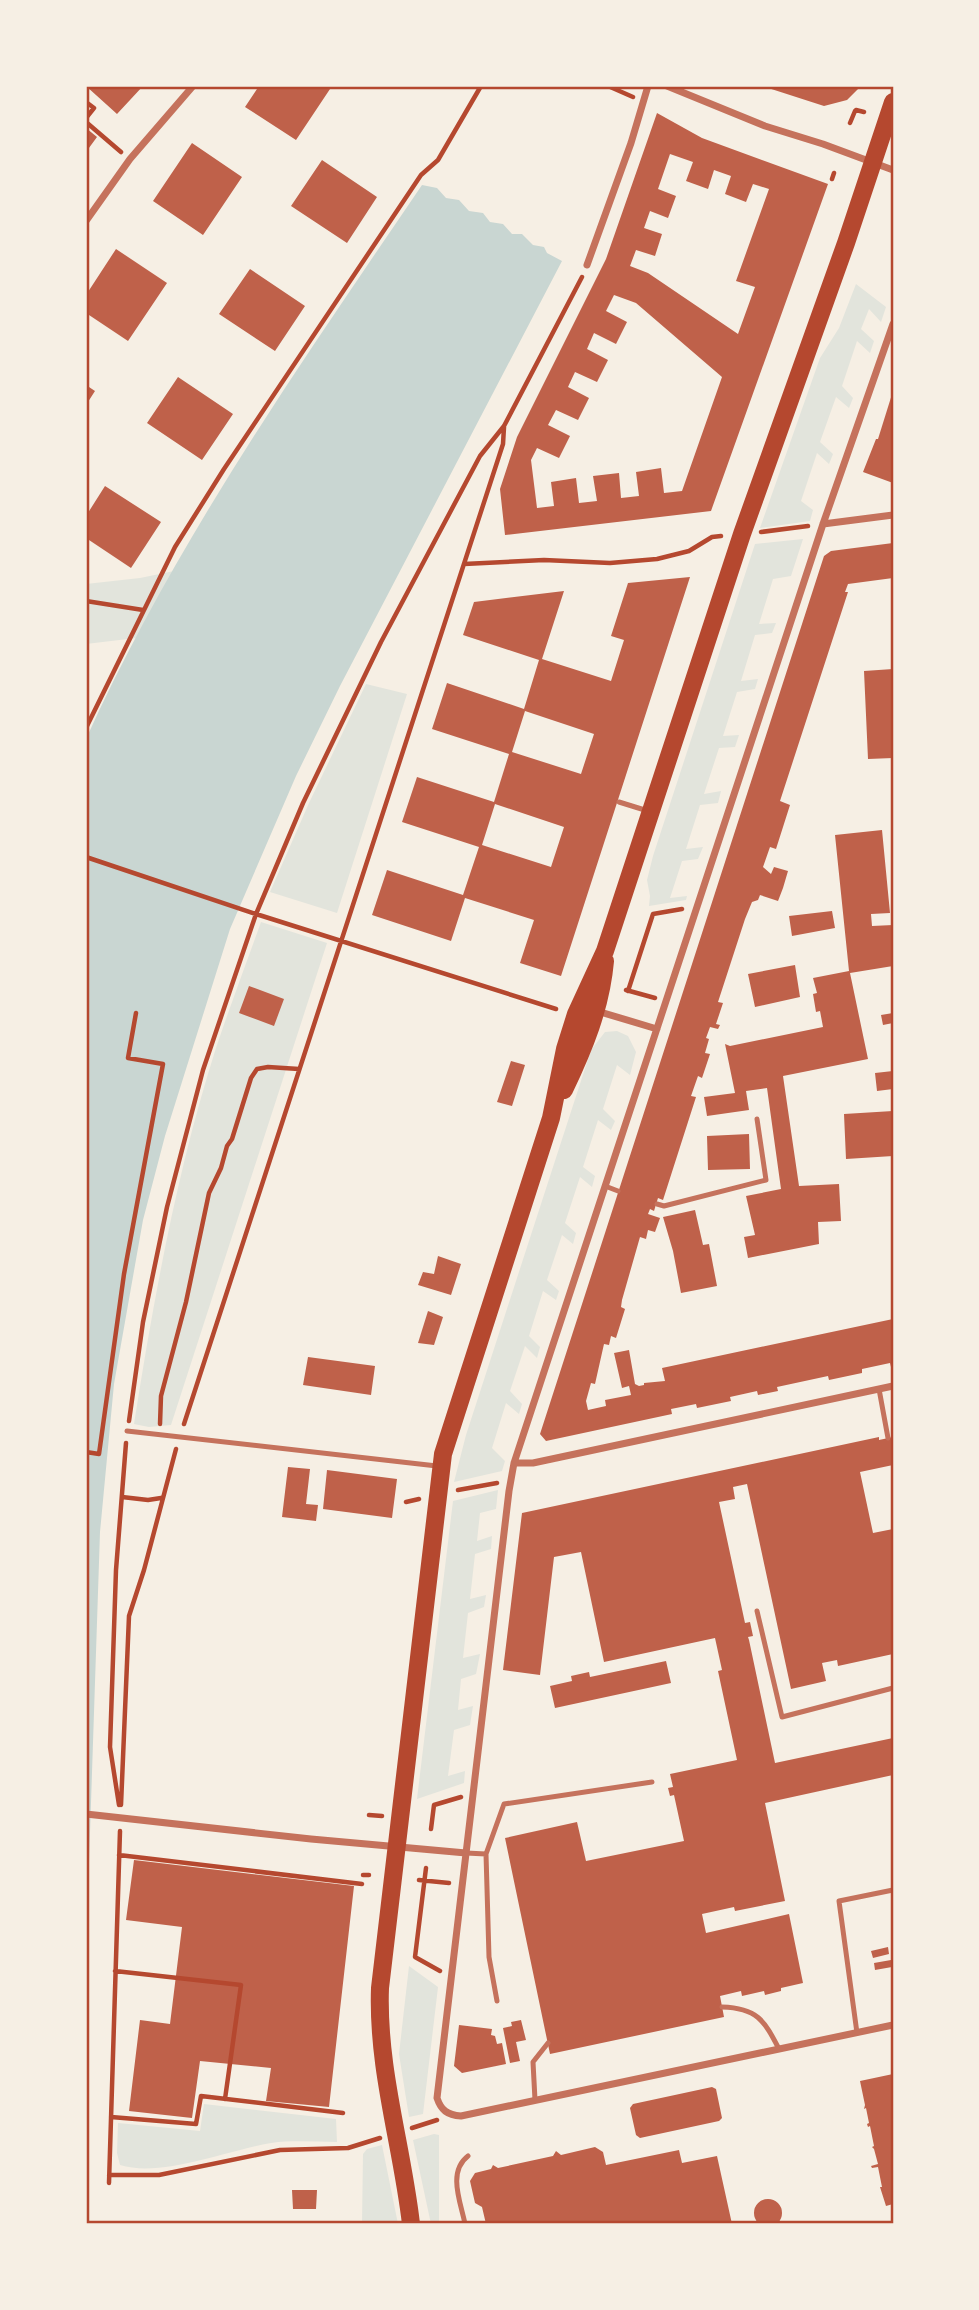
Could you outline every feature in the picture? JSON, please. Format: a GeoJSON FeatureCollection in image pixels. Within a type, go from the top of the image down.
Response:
{"type":"FeatureCollection","features":[{"type":"Feature","properties":{"kind":"main road"},"geometry":{"type":"LineString","coordinates":[[411,2224],[382,2063],[379,2019],[396,1845],[440,1467],[551,1118],[565,1049],[576,1014],[605,951],[742,534],[893,103]]}},
{"type":"Feature","properties":{"kind":"main road"},"geometry":{"type":"LineString","coordinates":[[551,1118],[597,1011],[603,984],[605,951]]}},
{"type":"Feature","properties":{"kind":"street"},"geometry":{"type":"LineString","coordinates":[[86,221],[130,159],[193,86]]}},
{"type":"Feature","properties":{"kind":"street"},"geometry":{"type":"LineString","coordinates":[[587,265],[631,143],[648,86]]}},
{"type":"Feature","properties":{"kind":"street"},"geometry":{"type":"LineString","coordinates":[[667,86],[765,126],[893,170]]}},
{"type":"Feature","properties":{"kind":"street"},"geometry":{"type":"LineString","coordinates":[[893,324],[823,524],[514,1463],[436,2090],[439,2105],[451,2115],[461,2116],[893,2025]]}},
{"type":"Feature","properties":{"kind":"street"},"geometry":{"type":"LineString","coordinates":[[823,524],[893,515]]}},
{"type":"Feature","properties":{"kind":"street"},"geometry":{"type":"LineString","coordinates":[[597,1011],[657,1029]]}},
{"type":"Feature","properties":{"kind":"street"},"geometry":{"type":"LineString","coordinates":[[514,1463],[533,1463],[893,1385]]}},
{"type":"Feature","properties":{"kind":"street"},"geometry":{"type":"LineString","coordinates":[[86,1814],[466,1853]]}},
{"type":"Feature","properties":{"kind":"lane"},"geometry":{"type":"LineString","coordinates":[[619,802],[651,812]]}},
{"type":"Feature","properties":{"kind":"lane"},"geometry":{"type":"LineString","coordinates":[[657,1204],[664,1206],[766,1180],[757,1119]]}},
{"type":"Feature","properties":{"kind":"lane"},"geometry":{"type":"LineString","coordinates":[[605,1186],[618,1191]]}},
{"type":"Feature","properties":{"kind":"lane"},"geometry":{"type":"LineString","coordinates":[[879,1389],[888,1438]]}},
{"type":"Feature","properties":{"kind":"lane"},"geometry":{"type":"LineString","coordinates":[[127,1431],[440,1467]]}},
{"type":"Feature","properties":{"kind":"lane"},"geometry":{"type":"LineString","coordinates":[[757,1611],[782,1717],[893,1688]]}},
{"type":"Feature","properties":{"kind":"lane"},"geometry":{"type":"LineString","coordinates":[[497,2001],[489,1957],[486,1854],[504,1804],[652,1782]]}},
{"type":"Feature","properties":{"kind":"lane"},"geometry":{"type":"LineString","coordinates":[[466,1853],[486,1854]]}},
{"type":"Feature","properties":{"kind":"lane"},"geometry":{"type":"LineString","coordinates":[[857,2033],[839,1901],[893,1890]]}},
{"type":"Feature","properties":{"kind":"lane"},"geometry":{"type":"LineString","coordinates":[[722,2007],[740,2007],[764,2019],[779,2049]]}},
{"type":"Feature","properties":{"kind":"lane"},"geometry":{"type":"LineString","coordinates":[[535,2100],[533,2062],[548,2043]]}},
{"type":"Feature","properties":{"kind":"lane"},"geometry":{"type":"LineString","coordinates":[[465,2224],[456,2179],[457,2169],[468,2156]]}},
{"type":"Feature","properties":{"kind":"path"},"geometry":{"type":"LineString","coordinates":[[86,728],[175,547],[224,469],[421,175],[438,160],[481,86]]}},
{"type":"Feature","properties":{"kind":"path"},"geometry":{"type":"LineString","coordinates":[[608,86],[643,102]]}},
{"type":"Feature","properties":{"kind":"path"},"geometry":{"type":"LineString","coordinates":[[86,102],[94,108],[86,120],[130,159]]}},
{"type":"Feature","properties":{"kind":"path"},"geometry":{"type":"LineString","coordinates":[[850,123],[855,110],[864,112]]}},
{"type":"Feature","properties":{"kind":"path"},"geometry":{"type":"LineString","coordinates":[[109,2183],[119,1855],[110,1747],[116,1570],[127,1431],[143,1322],[167,1207],[203,1070],[256,914],[303,803],[381,642],[480,456],[504,426],[587,265]]}},
{"type":"Feature","properties":{"kind":"path"},"geometry":{"type":"LineString","coordinates":[[117,1816],[129,1616],[144,1570],[161,1498],[503,444],[504,426]]}},
{"type":"Feature","properties":{"kind":"path"},"geometry":{"type":"LineString","coordinates":[[742,534],[823,524]]}},
{"type":"Feature","properties":{"kind":"path"},"geometry":{"type":"LineString","coordinates":[[464,564],[544,560],[610,563],[657,559],[689,551],[712,537]]}},
{"type":"Feature","properties":{"kind":"path"},"geometry":{"type":"LineString","coordinates":[[86,601],[143,610]]}},
{"type":"Feature","properties":{"kind":"path"},"geometry":{"type":"LineString","coordinates":[[86,857],[556,1009]]}},
{"type":"Feature","properties":{"kind":"path"},"geometry":{"type":"LineString","coordinates":[[666,1002],[625,990],[653,915],[697,906]]}},
{"type":"Feature","properties":{"kind":"path"},"geometry":{"type":"LineString","coordinates":[[86,1452],[99,1454],[124,1274],[163,1065],[128,1058],[136,1013]]}},
{"type":"Feature","properties":{"kind":"path"},"geometry":{"type":"LineString","coordinates":[[160,1435],[161,1396],[186,1302],[209,1193],[232,1139],[251,1078],[257,1069],[299,1069]]}},
{"type":"Feature","properties":{"kind":"path"},"geometry":{"type":"LineString","coordinates":[[437,1494],[510,1480]]}},
{"type":"Feature","properties":{"kind":"path"},"geometry":{"type":"LineString","coordinates":[[122,1497],[148,1500],[161,1498]]}},
{"type":"Feature","properties":{"kind":"path"},"geometry":{"type":"LineString","coordinates":[[431,1829],[435,1805],[473,1793]]}},
{"type":"Feature","properties":{"kind":"path"},"geometry":{"type":"LineString","coordinates":[[119,1855],[362,1884]]}},
{"type":"Feature","properties":{"kind":"path"},"geometry":{"type":"LineString","coordinates":[[426,1868],[422,1880],[415,1957],[451,1978]]}},
{"type":"Feature","properties":{"kind":"path"},"geometry":{"type":"LineString","coordinates":[[422,1880],[462,1884]]}},
{"type":"Feature","properties":{"kind":"path"},"geometry":{"type":"LineString","coordinates":[[115,1971],[241,1985],[225,2099]]}},
{"type":"Feature","properties":{"kind":"path"},"geometry":{"type":"LineString","coordinates":[[111,2117],[196,2124],[201,2096],[343,2113]]}},
{"type":"Feature","properties":{"kind":"path"},"geometry":{"type":"LineString","coordinates":[[109,2175],[159,2175],[280,2150],[348,2148],[451,2115]]}},
{"type":"Feature","properties":{"kind":"shaded area"},"geometry":{"type":"Polygon","coordinates":[[[422,185],[437,188],[446,198],[459,200],[469,211],[483,213],[490,222],[503,224],[512,234],[522,234],[533,245],[544,247],[547,253],[562,261],[340,686],[296,776],[230,929],[165,1136],[143,1220],[114,1384],[100,1532],[86,1953],[86,739],[159,594],[200,524],[286,387],[422,185]]]}},
{"type":"Feature","properties":{"kind":"shaded area"},"geometry":{"type":"Polygon","coordinates":[[[856,284],[886,307],[881,322],[869,309],[861,329],[874,341],[870,353],[857,341],[842,386],[853,398],[849,408],[836,397],[820,442],[833,454],[829,464],[817,453],[801,501],[813,510],[810,521],[760,528],[820,358],[839,328],[856,284]]]}},
{"type":"Feature","properties":{"kind":"shaded area"},"geometry":{"type":"Polygon","coordinates":[[[803,539],[791,576],[773,579],[759,624],[776,623],[772,633],[755,635],[741,681],[758,679],[755,689],[737,692],[723,736],[739,735],[735,747],[719,748],[704,794],[721,791],[718,803],[700,805],[686,849],[703,847],[698,859],[682,861],[670,898],[687,896],[686,900],[649,906],[647,880],[653,856],[755,544],[803,539]]]}},
{"type":"Feature","properties":{"kind":"shaded area"},"geometry":{"type":"Polygon","coordinates":[[[174,571],[136,638],[86,644],[86,584],[174,571]]]}},
{"type":"Feature","properties":{"kind":"shaded area"},"geometry":{"type":"Polygon","coordinates":[[[366,684],[407,694],[337,913],[270,892],[366,684]]]}},
{"type":"Feature","properties":{"kind":"shaded area"},"geometry":{"type":"Polygon","coordinates":[[[261,922],[327,943],[171,1425],[149,1427],[134,1424],[158,1281],[178,1187],[216,1048],[261,922]]]}},
{"type":"Feature","properties":{"kind":"shaded area"},"geometry":{"type":"Polygon","coordinates":[[[617,1031],[628,1036],[636,1052],[630,1075],[617,1065],[603,1109],[615,1121],[611,1130],[598,1120],[583,1167],[595,1176],[592,1187],[580,1177],[565,1223],[576,1233],[573,1244],[562,1235],[547,1280],[559,1291],[556,1300],[543,1291],[529,1336],[540,1347],[537,1358],[525,1346],[510,1391],[522,1404],[519,1414],[506,1403],[492,1448],[505,1461],[502,1471],[454,1482],[466,1435],[591,1050],[605,1032],[617,1031]]]}},
{"type":"Feature","properties":{"kind":"shaded area"},"geometry":{"type":"Polygon","coordinates":[[[498,1490],[496,1509],[480,1513],[477,1541],[492,1536],[491,1549],[475,1554],[470,1599],[486,1595],[484,1607],[468,1613],[463,1658],[480,1654],[476,1674],[461,1679],[458,1710],[473,1706],[470,1725],[454,1730],[448,1776],[465,1771],[464,1783],[417,1799],[453,1501],[498,1490]]]}},
{"type":"Feature","properties":{"kind":"shaded area"},"geometry":{"type":"Polygon","coordinates":[[[409,1966],[438,1987],[423,2114],[409,2117],[399,2054],[409,1966]]]}},
{"type":"Feature","properties":{"kind":"shaded area"},"geometry":{"type":"Polygon","coordinates":[[[204,2104],[336,2119],[337,2142],[271,2143],[175,2166],[137,2168],[120,2165],[117,2153],[118,2123],[200,2131],[204,2104]]]}},
{"type":"Feature","properties":{"kind":"shaded area"},"geometry":{"type":"Polygon","coordinates":[[[439,2135],[439,2224],[431,2224],[413,2140],[439,2135]]]}},
{"type":"Feature","properties":{"kind":"shaded area"},"geometry":{"type":"Polygon","coordinates":[[[382,2145],[398,2224],[362,2224],[363,2154],[367,2149],[382,2145]]]}},
{"type":"Feature","properties":{"kind":"building"},"geometry":{"type":"Polygon","coordinates":[[[86,86],[143,86],[117,114],[86,86]]]}},
{"type":"Feature","properties":{"kind":"building"},"geometry":{"type":"Polygon","coordinates":[[[259,86],[332,86],[296,140],[245,107],[259,86]]]}},
{"type":"Feature","properties":{"kind":"building"},"geometry":{"type":"Polygon","coordinates":[[[762,86],[861,86],[847,100],[824,106],[762,86]]]}},
{"type":"Feature","properties":{"kind":"building"},"geometry":{"type":"Polygon","coordinates":[[[657,113],[702,138],[828,184],[711,511],[505,535],[500,489],[517,437],[606,259],[657,113]],[[670,154],[658,189],[676,196],[668,218],[650,211],[644,228],[662,234],[655,256],[636,250],[630,266],[648,273],[738,334],[755,287],[736,281],[769,189],[753,184],[746,202],[725,194],[731,176],[714,170],[708,189],[686,181],[693,162],[670,154]],[[614,295],[606,311],[627,322],[616,344],[594,333],[587,349],[608,360],[597,382],[575,372],[568,387],[589,398],[578,420],[556,410],[548,425],[570,436],[559,458],[537,448],[531,460],[537,508],[554,506],[551,482],[576,478],[579,503],[597,501],[593,476],[619,473],[621,498],[639,496],[636,472],[661,468],[664,493],[682,491],[722,377],[636,303],[614,295]]]}},
{"type":"Feature","properties":{"kind":"building"},"geometry":{"type":"Polygon","coordinates":[[[86,128],[97,137],[86,152],[86,128]]]}},
{"type":"Feature","properties":{"kind":"building"},"geometry":{"type":"Polygon","coordinates":[[[192,143],[242,177],[203,235],[153,201],[192,143]]]}},
{"type":"Feature","properties":{"kind":"building"},"geometry":{"type":"Polygon","coordinates":[[[322,160],[377,197],[347,243],[291,206],[322,160]]]}},
{"type":"Feature","properties":{"kind":"building"},"geometry":{"type":"Polygon","coordinates":[[[116,249],[167,283],[128,341],[86,313],[86,295],[116,249]]]}},
{"type":"Feature","properties":{"kind":"building"},"geometry":{"type":"Polygon","coordinates":[[[250,269],[305,306],[275,351],[219,314],[250,269]]]}},
{"type":"Feature","properties":{"kind":"building"},"geometry":{"type":"Polygon","coordinates":[[[178,377],[233,414],[202,460],[147,423],[178,377]]]}},
{"type":"Feature","properties":{"kind":"building"},"geometry":{"type":"Polygon","coordinates":[[[86,385],[95,391],[86,405],[86,385]]]}},
{"type":"Feature","properties":{"kind":"building"},"geometry":{"type":"Polygon","coordinates":[[[893,391],[893,483],[863,472],[878,439],[893,391]]]}},
{"type":"Feature","properties":{"kind":"building"},"geometry":{"type":"Polygon","coordinates":[[[105,486],[161,522],[131,568],[86,538],[86,516],[105,486]]]}},
{"type":"Feature","properties":{"kind":"building"},"geometry":{"type":"Polygon","coordinates":[[[893,543],[893,578],[848,584],[845,592],[848,592],[780,801],[790,805],[776,849],[770,847],[763,867],[771,874],[774,867],[788,871],[783,888],[778,901],[760,895],[758,900],[752,902],[745,919],[718,1002],[723,1003],[716,1024],[720,1025],[718,1029],[710,1027],[706,1038],[709,1039],[705,1053],[710,1054],[702,1078],[698,1076],[691,1096],[696,1097],[663,1200],[658,1198],[654,1211],[650,1209],[648,1214],[660,1218],[655,1232],[648,1230],[646,1239],[640,1237],[622,1300],[621,1307],[625,1309],[616,1338],[611,1336],[609,1345],[604,1344],[595,1384],[591,1383],[586,1401],[588,1410],[606,1406],[605,1400],[631,1395],[629,1386],[622,1388],[614,1353],[629,1350],[635,1384],[639,1386],[665,1381],[662,1368],[893,1319],[893,1367],[890,1363],[862,1369],[862,1373],[829,1380],[828,1376],[777,1387],[778,1391],[758,1395],[757,1391],[730,1397],[731,1401],[697,1408],[696,1404],[671,1409],[672,1414],[546,1441],[540,1434],[824,556],[831,551],[893,543]]]}},
{"type":"Feature","properties":{"kind":"building"},"geometry":{"type":"Polygon","coordinates":[[[690,577],[561,976],[520,963],[534,920],[465,898],[451,941],[372,915],[387,870],[463,895],[479,847],[402,822],[417,777],[494,802],[509,754],[432,729],[447,683],[524,709],[539,660],[463,635],[474,602],[564,591],[542,659],[611,681],[624,640],[611,636],[628,583],[690,577]],[[525,711],[512,752],[581,774],[594,734],[525,711]],[[495,804],[482,845],[551,867],[564,827],[495,804]]]}},
{"type":"Feature","properties":{"kind":"building"},"geometry":{"type":"Polygon","coordinates":[[[893,669],[893,758],[868,759],[864,671],[893,669]]]}},
{"type":"Feature","properties":{"kind":"building"},"geometry":{"type":"Polygon","coordinates":[[[882,830],[890,913],[871,914],[872,926],[893,925],[893,966],[850,973],[868,1059],[783,1076],[799,1186],[839,1184],[841,1221],[818,1222],[819,1244],[748,1258],[744,1237],[755,1235],[746,1196],[781,1189],[767,1088],[746,1091],[749,1110],[707,1116],[704,1097],[735,1093],[725,1044],[730,1046],[823,1027],[820,1011],[816,1012],[813,994],[817,993],[813,978],[849,971],[835,835],[882,830]]]}},
{"type":"Feature","properties":{"kind":"building"},"geometry":{"type":"Polygon","coordinates":[[[832,911],[835,928],[792,936],[789,916],[832,911]]]}},
{"type":"Feature","properties":{"kind":"building"},"geometry":{"type":"Polygon","coordinates":[[[795,965],[800,997],[755,1007],[748,974],[795,965]]]}},
{"type":"Feature","properties":{"kind":"building"},"geometry":{"type":"Polygon","coordinates":[[[249,986],[284,999],[274,1026],[239,1013],[249,986]]]}},
{"type":"Feature","properties":{"kind":"building"},"geometry":{"type":"Polygon","coordinates":[[[893,1013],[893,1023],[883,1025],[881,1015],[893,1013]]]}},
{"type":"Feature","properties":{"kind":"building"},"geometry":{"type":"Polygon","coordinates":[[[511,1061],[525,1065],[512,1106],[497,1102],[511,1061]]]}},
{"type":"Feature","properties":{"kind":"building"},"geometry":{"type":"Polygon","coordinates":[[[893,1071],[893,1089],[877,1091],[875,1073],[893,1071]]]}},
{"type":"Feature","properties":{"kind":"building"},"geometry":{"type":"Polygon","coordinates":[[[893,1111],[893,1156],[846,1159],[844,1114],[893,1111]]]}},
{"type":"Feature","properties":{"kind":"building"},"geometry":{"type":"Polygon","coordinates":[[[749,1134],[750,1169],[708,1170],[707,1136],[749,1134]]]}},
{"type":"Feature","properties":{"kind":"building"},"geometry":{"type":"Polygon","coordinates":[[[695,1210],[703,1245],[709,1244],[717,1286],[681,1293],[663,1217],[695,1210]]]}},
{"type":"Feature","properties":{"kind":"building"},"geometry":{"type":"Polygon","coordinates":[[[438,1256],[461,1264],[451,1295],[418,1285],[423,1272],[434,1274],[438,1256]]]}},
{"type":"Feature","properties":{"kind":"building"},"geometry":{"type":"Polygon","coordinates":[[[428,1311],[443,1317],[434,1345],[418,1343],[428,1311]]]}},
{"type":"Feature","properties":{"kind":"building"},"geometry":{"type":"Polygon","coordinates":[[[308,1357],[375,1366],[371,1395],[303,1385],[308,1357]]]}},
{"type":"Feature","properties":{"kind":"building"},"geometry":{"type":"Polygon","coordinates":[[[879,1437],[879,1440],[893,1437],[893,1465],[860,1472],[873,1533],[893,1529],[893,1654],[838,1666],[837,1660],[822,1663],[826,1681],[791,1689],[747,1484],[733,1487],[735,1499],[719,1502],[745,1623],[750,1622],[753,1636],[748,1637],[775,1763],[893,1738],[893,1775],[765,1803],[785,1901],[735,1911],[734,1907],[702,1914],[706,1933],[789,1914],[803,1983],[765,1995],[764,1991],[742,1996],[741,1991],[720,1996],[724,2017],[550,2054],[505,1838],[577,1822],[586,1861],[684,1841],[674,1795],[670,1796],[668,1788],[673,1787],[670,1774],[737,1760],[718,1671],[722,1670],[715,1638],[604,1662],[581,1552],[554,1557],[540,1675],[503,1670],[522,1513],[879,1437]]]}},
{"type":"Feature","properties":{"kind":"building"},"geometry":{"type":"Polygon","coordinates":[[[288,1467],[310,1469],[306,1504],[318,1505],[316,1521],[282,1517],[288,1467]]]}},
{"type":"Feature","properties":{"kind":"building"},"geometry":{"type":"Polygon","coordinates":[[[327,1470],[397,1479],[392,1518],[323,1509],[327,1470]]]}},
{"type":"Feature","properties":{"kind":"building"},"geometry":{"type":"Polygon","coordinates":[[[666,1661],[671,1683],[555,1708],[550,1686],[572,1681],[571,1676],[589,1672],[590,1677],[666,1661]]]}},
{"type":"Feature","properties":{"kind":"building"},"geometry":{"type":"Polygon","coordinates":[[[134,1860],[354,1886],[329,2107],[266,2101],[271,2068],[200,2061],[192,2118],[129,2111],[140,2020],[170,2024],[182,1927],[126,1920],[134,1860]]]}},
{"type":"Feature","properties":{"kind":"building"},"geometry":{"type":"Polygon","coordinates":[[[888,1947],[889,1954],[873,1958],[871,1951],[888,1947]]]}},
{"type":"Feature","properties":{"kind":"building"},"geometry":{"type":"Polygon","coordinates":[[[891,1960],[892,1967],[875,1970],[874,1963],[891,1960]]]}},
{"type":"Feature","properties":{"kind":"building"},"geometry":{"type":"Polygon","coordinates":[[[521,2020],[526,2040],[516,2042],[520,2061],[510,2063],[503,2028],[512,2026],[511,2022],[521,2020]]]}},
{"type":"Feature","properties":{"kind":"building"},"geometry":{"type":"Polygon","coordinates":[[[459,2025],[492,2029],[491,2035],[495,2036],[497,2044],[502,2043],[506,2064],[462,2073],[454,2066],[459,2025]]]}},
{"type":"Feature","properties":{"kind":"building"},"geometry":{"type":"Polygon","coordinates":[[[893,2074],[893,2204],[886,2206],[878,2167],[871,2166],[878,2164],[872,2147],[870,2126],[867,2124],[869,2123],[860,2081],[893,2074]]]}},
{"type":"Feature","properties":{"kind":"building"},"geometry":{"type":"Polygon","coordinates":[[[712,2087],[716,2089],[722,2118],[719,2121],[640,2138],[636,2135],[630,2108],[633,2104],[712,2087]]]}},
{"type":"Feature","properties":{"kind":"building"},"geometry":{"type":"Polygon","coordinates":[[[595,2147],[603,2152],[606,2165],[679,2150],[682,2163],[717,2156],[732,2224],[486,2224],[482,2207],[475,2203],[470,2181],[475,2173],[491,2169],[493,2165],[498,2168],[553,2156],[556,2151],[561,2155],[595,2147]]]}},
{"type":"Feature","properties":{"kind":"building"},"geometry":{"type":"Polygon","coordinates":[[[292,2190],[317,2190],[316,2209],[293,2209],[292,2190]]]}},
{"type":"Feature","properties":{"kind":"building"},"geometry":{"type":"Polygon","coordinates":[[[768,2199],[778,2203],[782,2213],[778,2223],[768,2227],[758,2223],[754,2213],[758,2203],[768,2199]]]}}]}
